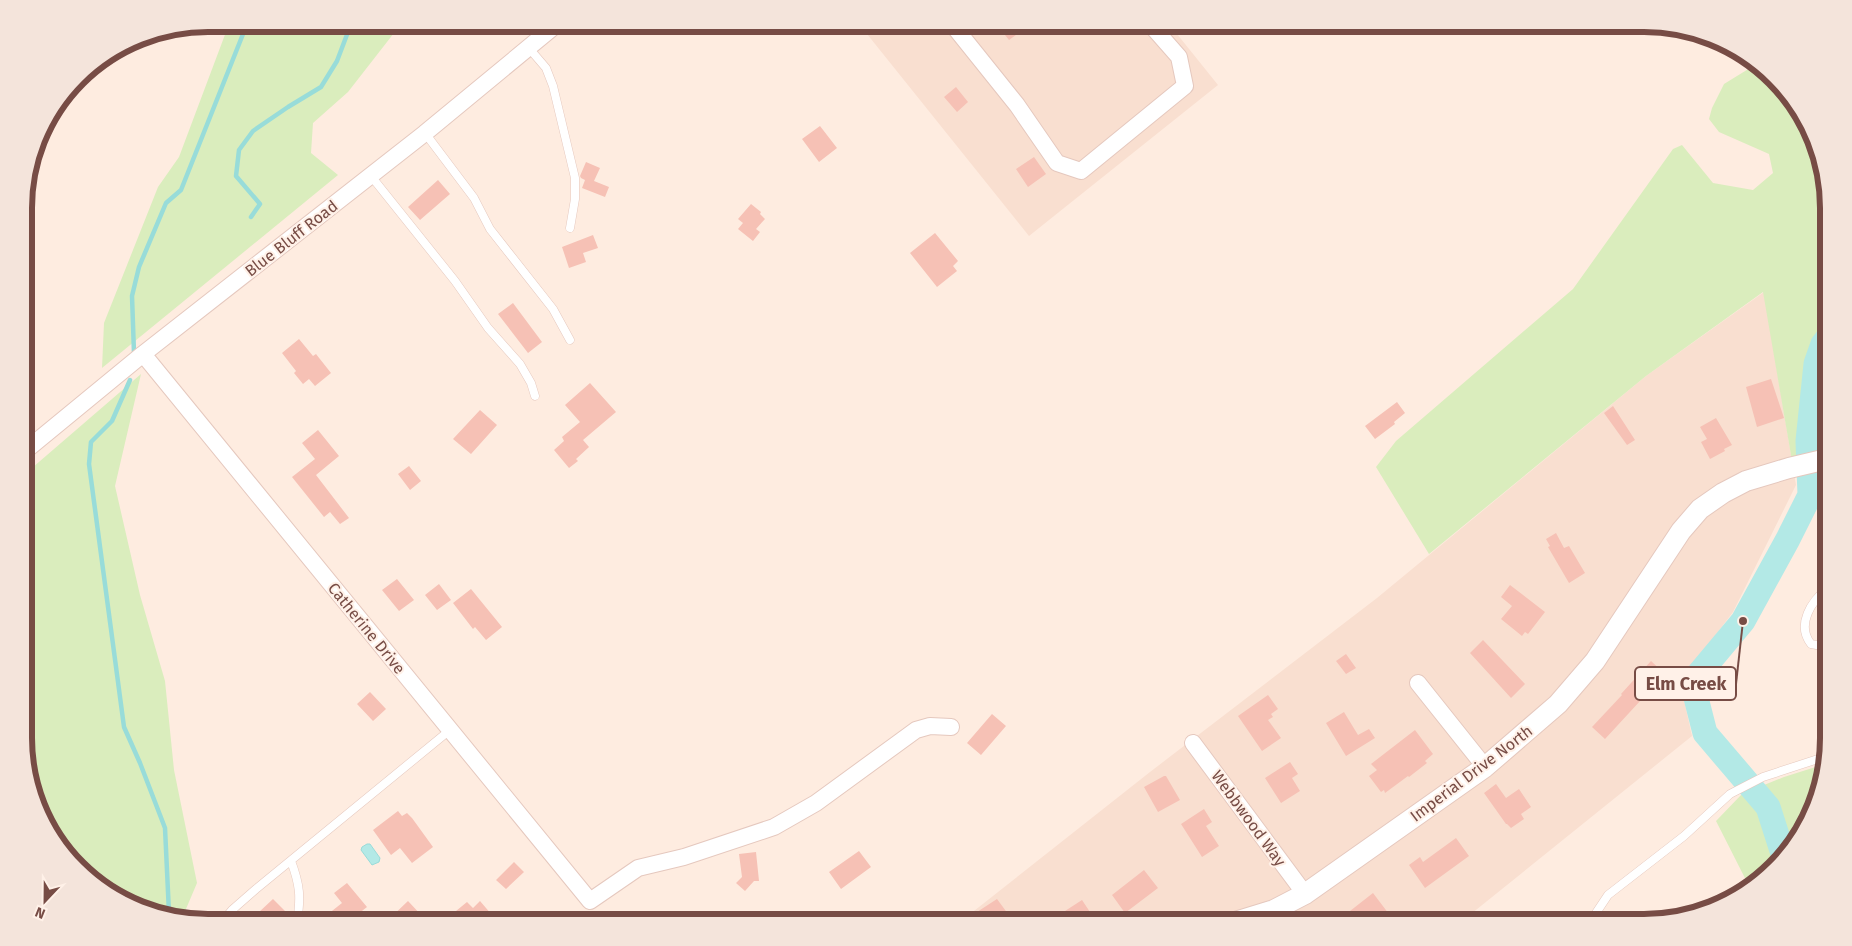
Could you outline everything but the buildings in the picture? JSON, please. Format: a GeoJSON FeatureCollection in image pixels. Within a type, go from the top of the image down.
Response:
{"type":"FeatureCollection","features":[{"type":"Feature","properties":{"kind":"street"},"geometry":{"type":"LineString","coordinates":[[959,32],[1017,105],[1057,163],[1081,171],[1185,86],[1179,57],[1157,32]]}},
{"type":"Feature","properties":{"kind":"street","name":"Blue Bluff Road"},"geometry":{"type":"LineString","coordinates":[[33,445],[144,354],[425,133],[546,33]]}},
{"type":"Feature","properties":{"kind":"street","name":"Catherine Drive"},"geometry":{"type":"LineString","coordinates":[[144,354],[590,901],[638,868],[684,857],[774,828],[816,803],[916,730],[930,726],[952,727]]}},
{"type":"Feature","properties":{"kind":"street","name":"Imperial Drive North"},"geometry":{"type":"LineString","coordinates":[[1263,913],[1305,894],[1485,766],[1558,704],[1595,662],[1681,531],[1700,509],[1723,493],[1746,481],[1820,461]]}},
{"type":"Feature","properties":{"kind":"street"},"geometry":{"type":"LineString","coordinates":[[1418,683],[1485,766]]}},
{"type":"Feature","properties":{"kind":"street","name":"Webbwood Way"},"geometry":{"type":"LineString","coordinates":[[1193,742],[1305,894]]}},
{"type":"Feature","properties":{"kind":"lane"},"geometry":{"type":"LineString","coordinates":[[528,47],[546,68],[553,86],[575,178],[575,199],[570,228]]}},
{"type":"Feature","properties":{"kind":"lane"},"geometry":{"type":"LineString","coordinates":[[425,133],[474,198],[490,229],[553,309],[570,340]]}},
{"type":"Feature","properties":{"kind":"lane"},"geometry":{"type":"LineString","coordinates":[[371,176],[455,281],[488,328],[520,364],[531,383],[535,396]]}},
{"type":"Feature","properties":{"kind":"lane"},"geometry":{"type":"LineString","coordinates":[[1820,594],[1806,615],[1805,636],[1811,644],[1820,646]]}},
{"type":"Feature","properties":{"kind":"lane"},"geometry":{"type":"LineString","coordinates":[[229,914],[450,730]]}},
{"type":"Feature","properties":{"kind":"lane"},"geometry":{"type":"LineString","coordinates":[[1596,913],[1608,895],[1684,836],[1730,794],[1763,777],[1818,759]]}},
{"type":"Feature","properties":{"kind":"lane"},"geometry":{"type":"LineString","coordinates":[[291,861],[298,881],[300,896],[298,914]]}},
{"type":"Feature","properties":{"kind":"shaded area"},"geometry":{"type":"Polygon","coordinates":[[[1176,32],[1218,85],[1029,236],[866,33],[1176,32]]]}},
{"type":"Feature","properties":{"kind":"shaded area"},"geometry":{"type":"Polygon","coordinates":[[[1764,292],[1796,485],[1733,612],[1680,682],[1692,736],[1472,913],[971,913],[1150,772],[1377,598],[1646,376],[1764,292]]]}},
{"type":"Feature","properties":{"kind":"green space"},"geometry":{"type":"Polygon","coordinates":[[[226,33],[394,33],[348,92],[313,123],[311,153],[338,175],[102,368],[104,323],[158,187],[179,157],[226,33]]]}},
{"type":"Feature","properties":{"kind":"green space"},"geometry":{"type":"Polygon","coordinates":[[[1750,68],[1768,84],[1783,101],[1796,121],[1806,141],[1816,174],[1820,209],[1820,454],[1792,461],[1763,292],[1646,376],[1429,554],[1376,467],[1396,441],[1573,289],[1673,149],[1682,145],[1713,183],[1753,190],[1773,173],[1769,154],[1719,132],[1709,119],[1712,108],[1724,84],[1750,68]]]}},
{"type":"Feature","properties":{"kind":"green space"},"geometry":{"type":"Polygon","coordinates":[[[141,374],[115,486],[140,595],[165,681],[174,770],[197,883],[185,912],[141,900],[101,877],[69,845],[56,825],[42,794],[36,772],[32,737],[32,468],[141,374]]]}},
{"type":"Feature","properties":{"kind":"green space"},"geometry":{"type":"Polygon","coordinates":[[[1817,767],[1806,805],[1790,835],[1768,862],[1746,880],[1716,821],[1742,794],[1784,777],[1817,767]]]}},
{"type":"Feature","properties":{"kind":"water"},"geometry":{"type":"Polygon","coordinates":[[[367,844],[370,844],[380,858],[379,862],[372,865],[361,850],[367,844]]]}},
{"type":"Feature","properties":{"kind":"waterway"},"geometry":{"type":"LineString","coordinates":[[134,353],[132,296],[139,267],[166,203],[181,190],[243,33]]}},
{"type":"Feature","properties":{"kind":"waterway"},"geometry":{"type":"LineString","coordinates":[[251,217],[260,204],[236,176],[239,150],[253,131],[321,87],[337,61],[348,33]]}},
{"type":"Feature","properties":{"kind":"waterway"},"geometry":{"type":"LineString","coordinates":[[1781,847],[1768,807],[1705,733],[1692,682],[1743,621],[1810,495],[1808,441],[1816,364],[1820,353]]}},
{"type":"Feature","properties":{"kind":"waterway"},"geometry":{"type":"LineString","coordinates":[[130,380],[112,421],[91,442],[89,464],[124,727],[165,828],[169,909]]}},
{"type":"Feature","properties":{"kind":"place","name":"Elm Creek"},"geometry":{"type":"Point","coordinates":[1743,621]}}]}
